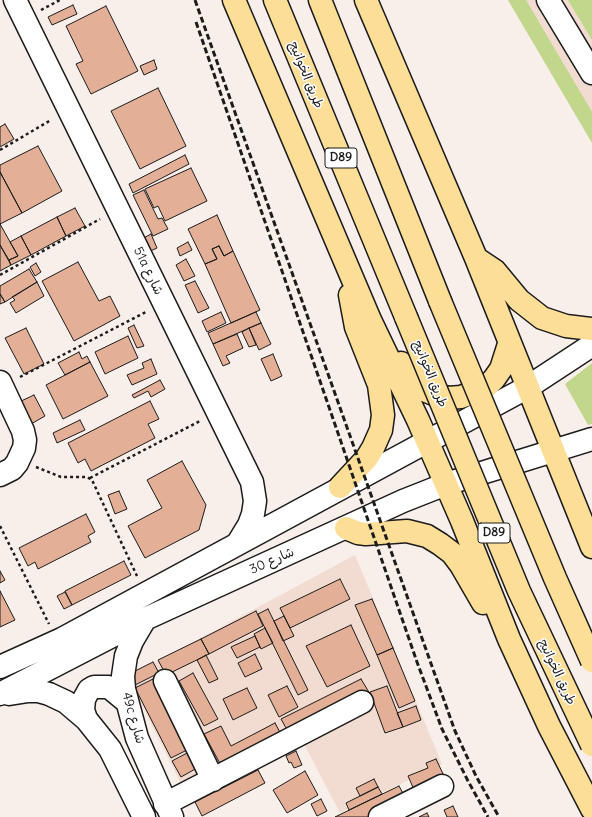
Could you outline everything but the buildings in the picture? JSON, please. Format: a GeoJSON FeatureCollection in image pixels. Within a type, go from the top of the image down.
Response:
{"type":"FeatureCollection","features":[{"type":"Feature","properties":{"kind":"main road"},"geometry":{"type":"LineString","coordinates":[[234,0],[370,320],[446,484],[509,639],[549,726],[592,808]]}},
{"type":"Feature","properties":{"kind":"main road","name":"طريق الخوانيج"},"geometry":{"type":"LineString","coordinates":[[275,0],[519,591],[592,745]]}},
{"type":"Feature","properties":{"kind":"main road"},"geometry":{"type":"LineString","coordinates":[[320,0],[440,301],[555,578],[592,661]]}},
{"type":"Feature","properties":{"kind":"main road"},"geometry":{"type":"LineString","coordinates":[[366,0],[476,258],[509,344],[528,387],[592,547]]}},
{"type":"Feature","properties":{"kind":"main road"},"geometry":{"type":"LineString","coordinates":[[476,258],[489,266],[519,300],[542,318],[566,326],[592,329]]}},
{"type":"Feature","properties":{"kind":"main road"},"geometry":{"type":"LineString","coordinates":[[340,487],[367,458],[374,448],[381,430],[383,415],[379,385],[356,327],[350,300],[349,272]]}},
{"type":"Feature","properties":{"kind":"main road"},"geometry":{"type":"LineString","coordinates":[[370,320],[383,333],[406,373],[414,382],[436,395],[448,398],[461,397],[485,388],[501,369],[509,344]]}},
{"type":"Feature","properties":{"kind":"main road"},"geometry":{"type":"LineString","coordinates":[[346,528],[358,533],[366,534],[406,531],[427,536],[440,544],[452,553],[461,565],[490,616],[509,639]]}},
{"type":"Feature","properties":{"kind":"street","name":"51a شارع"},"geometry":{"type":"LineString","coordinates":[[15,0],[252,482],[254,493],[253,514],[250,525],[237,544]]}},
{"type":"Feature","properties":{"kind":"street"},"geometry":{"type":"LineString","coordinates":[[548,0],[592,73]]}},
{"type":"Feature","properties":{"kind":"street"},"geometry":{"type":"LineString","coordinates":[[0,667],[62,639],[340,487],[427,442],[528,387],[592,345]]}},
{"type":"Feature","properties":{"kind":"street"},"geometry":{"type":"LineString","coordinates":[[0,475],[12,468],[21,456],[25,440],[23,431],[1,384]]}},
{"type":"Feature","properties":{"kind":"street","name":"شارع 30"},"geometry":{"type":"LineString","coordinates":[[0,694],[145,619],[403,501],[446,484],[592,440]]}},
{"type":"Feature","properties":{"kind":"street","name":"49c شارع"},"geometry":{"type":"LineString","coordinates":[[145,619],[132,641],[126,656],[123,676],[126,701],[137,738],[169,811]]}},
{"type":"Feature","properties":{"kind":"street"},"geometry":{"type":"LineString","coordinates":[[165,681],[213,780]]}},
{"type":"Feature","properties":{"kind":"street"},"geometry":{"type":"LineString","coordinates":[[86,719],[83,710],[84,699],[89,690],[94,687],[104,685],[109,687],[126,701]]}},
{"type":"Feature","properties":{"kind":"street"},"geometry":{"type":"LineString","coordinates":[[0,694],[28,691],[44,692],[66,702],[86,719],[110,749],[144,815]]}},
{"type":"Feature","properties":{"kind":"street"},"geometry":{"type":"LineString","coordinates":[[169,811],[213,780],[362,702]]}},
{"type":"Feature","properties":{"kind":"street"},"geometry":{"type":"LineString","coordinates":[[380,817],[442,786]]}},
{"type":"Feature","properties":{"kind":"path"},"geometry":{"type":"LineString","coordinates":[[0,150],[69,109]]}},
{"type":"Feature","properties":{"kind":"path"},"geometry":{"type":"LineString","coordinates":[[0,275],[118,209]]}},
{"type":"Feature","properties":{"kind":"path"},"geometry":{"type":"LineString","coordinates":[[1,384],[164,303]]}},
{"type":"Feature","properties":{"kind":"path"},"geometry":{"type":"LineString","coordinates":[[21,456],[50,474],[72,478],[90,478],[217,412]]}},
{"type":"Feature","properties":{"kind":"path"},"geometry":{"type":"LineString","coordinates":[[90,478],[145,593]]}},
{"type":"Feature","properties":{"kind":"path"},"geometry":{"type":"LineString","coordinates":[[0,526],[49,624],[54,622]]}},
{"type":"Feature","properties":{"kind":"shaded area"},"geometry":{"type":"Polygon","coordinates":[[[508,0],[592,0],[592,143],[508,0]]]}},
{"type":"Feature","properties":{"kind":"shaded area"},"geometry":{"type":"Polygon","coordinates":[[[355,555],[442,764],[340,813],[305,746],[190,802],[135,691],[139,671],[355,555]]]}},
{"type":"Feature","properties":{"kind":"green space"},"geometry":{"type":"Polygon","coordinates":[[[508,0],[526,0],[592,112],[592,143],[508,0]]]}},
{"type":"Feature","properties":{"kind":"green space"},"geometry":{"type":"Polygon","coordinates":[[[568,0],[592,0],[592,40],[568,0]]]}},
{"type":"Feature","properties":{"kind":"green space"},"geometry":{"type":"Polygon","coordinates":[[[592,363],[592,424],[588,425],[565,384],[592,363]]]}},
{"type":"Feature","properties":{"kind":"railway"},"geometry":{"type":"LineString","coordinates":[[195,0],[455,731],[476,776],[499,817]]}},
{"type":"Feature","properties":{"kind":"railway"},"geometry":{"type":"LineString","coordinates":[[196,22],[417,662],[442,729],[488,817]]}}]}
